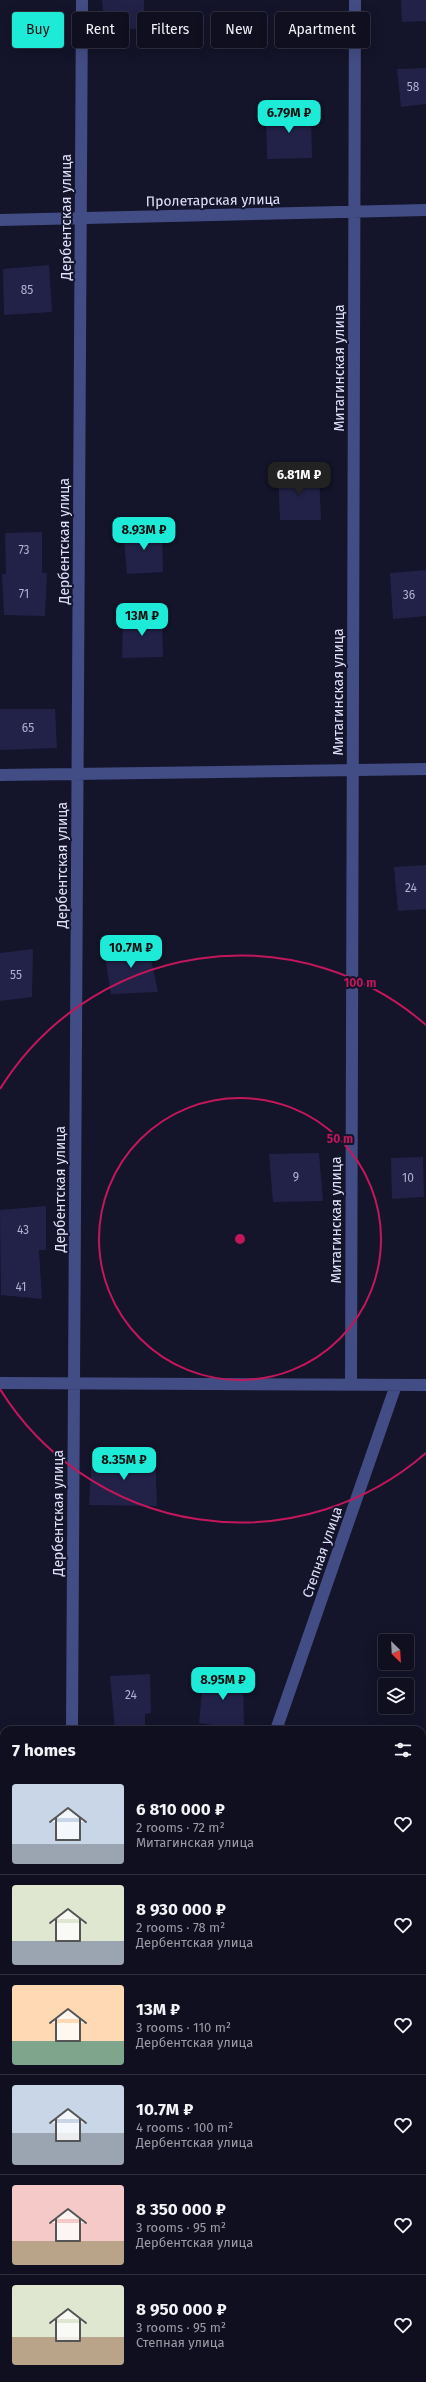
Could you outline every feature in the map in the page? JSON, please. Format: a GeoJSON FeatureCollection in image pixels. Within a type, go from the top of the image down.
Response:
{"type":"FeatureCollection","features":[{"type":"Feature","properties":{"kind":"street","name":"Дербентская улица"},"geometry":{"type":"LineString","coordinates":[[72,1726],[82,0]]}},
{"type":"Feature","properties":{"kind":"street","name":"Митагинская улица"},"geometry":{"type":"LineString","coordinates":[[351,1384],[355,0]]}},
{"type":"Feature","properties":{"kind":"street","name":"Пролетарская улица"},"geometry":{"type":"LineString","coordinates":[[0,220],[426,210]]}},
{"type":"Feature","properties":{"kind":"street"},"geometry":{"type":"LineString","coordinates":[[0,774],[426,769]]}},
{"type":"Feature","properties":{"kind":"street"},"geometry":{"type":"LineString","coordinates":[[0,1383],[426,1385]]}},
{"type":"Feature","properties":{"kind":"street","name":"Степная улица"},"geometry":{"type":"LineString","coordinates":[[277,1726],[396,1385]]}},
{"type":"Feature","properties":{"kind":"building"},"geometry":{"type":"Polygon","coordinates":[[[102,0],[144,0],[144,12],[137,12],[137,29],[129,30],[129,12],[103,12],[102,0]]]}},
{"type":"Feature","properties":{"kind":"building"},"geometry":{"type":"Polygon","coordinates":[[[401,0],[426,0],[426,21],[402,22],[401,0]]]}},
{"type":"Feature","properties":{"kind":"building"},"geometry":{"type":"Polygon","coordinates":[[[426,68],[426,104],[401,107],[397,69],[426,68]]]}},
{"type":"Feature","properties":{"kind":"building"},"geometry":{"type":"Polygon","coordinates":[[[311,110],[312,158],[267,159],[266,111],[311,110]]]}},
{"type":"Feature","properties":{"kind":"building"},"geometry":{"type":"Polygon","coordinates":[[[49,265],[52,312],[4,315],[3,269],[49,265]]]}},
{"type":"Feature","properties":{"kind":"building"},"geometry":{"type":"Polygon","coordinates":[[[278,471],[319,472],[321,520],[280,520],[278,471]]]}},
{"type":"Feature","properties":{"kind":"building"},"geometry":{"type":"Polygon","coordinates":[[[123,529],[162,530],[163,572],[127,574],[123,529]]]}},
{"type":"Feature","properties":{"kind":"building"},"geometry":{"type":"Polygon","coordinates":[[[42,532],[42,573],[47,573],[45,616],[4,615],[2,574],[6,574],[5,533],[42,532]]]}},
{"type":"Feature","properties":{"kind":"building"},"geometry":{"type":"Polygon","coordinates":[[[426,570],[426,616],[393,619],[390,573],[426,570]]]}},
{"type":"Feature","properties":{"kind":"building"},"geometry":{"type":"Polygon","coordinates":[[[123,617],[162,617],[163,657],[122,658],[123,617]]]}},
{"type":"Feature","properties":{"kind":"building"},"geometry":{"type":"Polygon","coordinates":[[[0,709],[55,709],[57,748],[0,750],[0,709]]]}},
{"type":"Feature","properties":{"kind":"building"},"geometry":{"type":"Polygon","coordinates":[[[426,865],[426,909],[398,911],[394,867],[426,865]]]}},
{"type":"Feature","properties":{"kind":"building"},"geometry":{"type":"Polygon","coordinates":[[[147,941],[158,992],[111,994],[104,950],[147,941]]]}},
{"type":"Feature","properties":{"kind":"building"},"geometry":{"type":"Polygon","coordinates":[[[33,949],[32,997],[0,1001],[0,953],[33,949]]]}},
{"type":"Feature","properties":{"kind":"building"},"geometry":{"type":"Polygon","coordinates":[[[319,1153],[323,1201],[273,1202],[269,1154],[319,1153]]]}},
{"type":"Feature","properties":{"kind":"building"},"geometry":{"type":"Polygon","coordinates":[[[423,1157],[424,1197],[392,1199],[391,1158],[423,1157]]]}},
{"type":"Feature","properties":{"kind":"building"},"geometry":{"type":"Polygon","coordinates":[[[46,1206],[46,1250],[39,1250],[42,1299],[1,1295],[0,1210],[46,1206]]]}},
{"type":"Feature","properties":{"kind":"building"},"geometry":{"type":"Polygon","coordinates":[[[155,1454],[157,1506],[89,1505],[92,1457],[155,1454]]]}},
{"type":"Feature","properties":{"kind":"building"},"geometry":{"type":"Polygon","coordinates":[[[204,1673],[243,1677],[244,1726],[222,1726],[199,1723],[204,1673]]]}},
{"type":"Feature","properties":{"kind":"building"},"geometry":{"type":"Polygon","coordinates":[[[150,1674],[151,1713],[145,1714],[145,1726],[115,1726],[110,1676],[150,1674]]]}}]}
